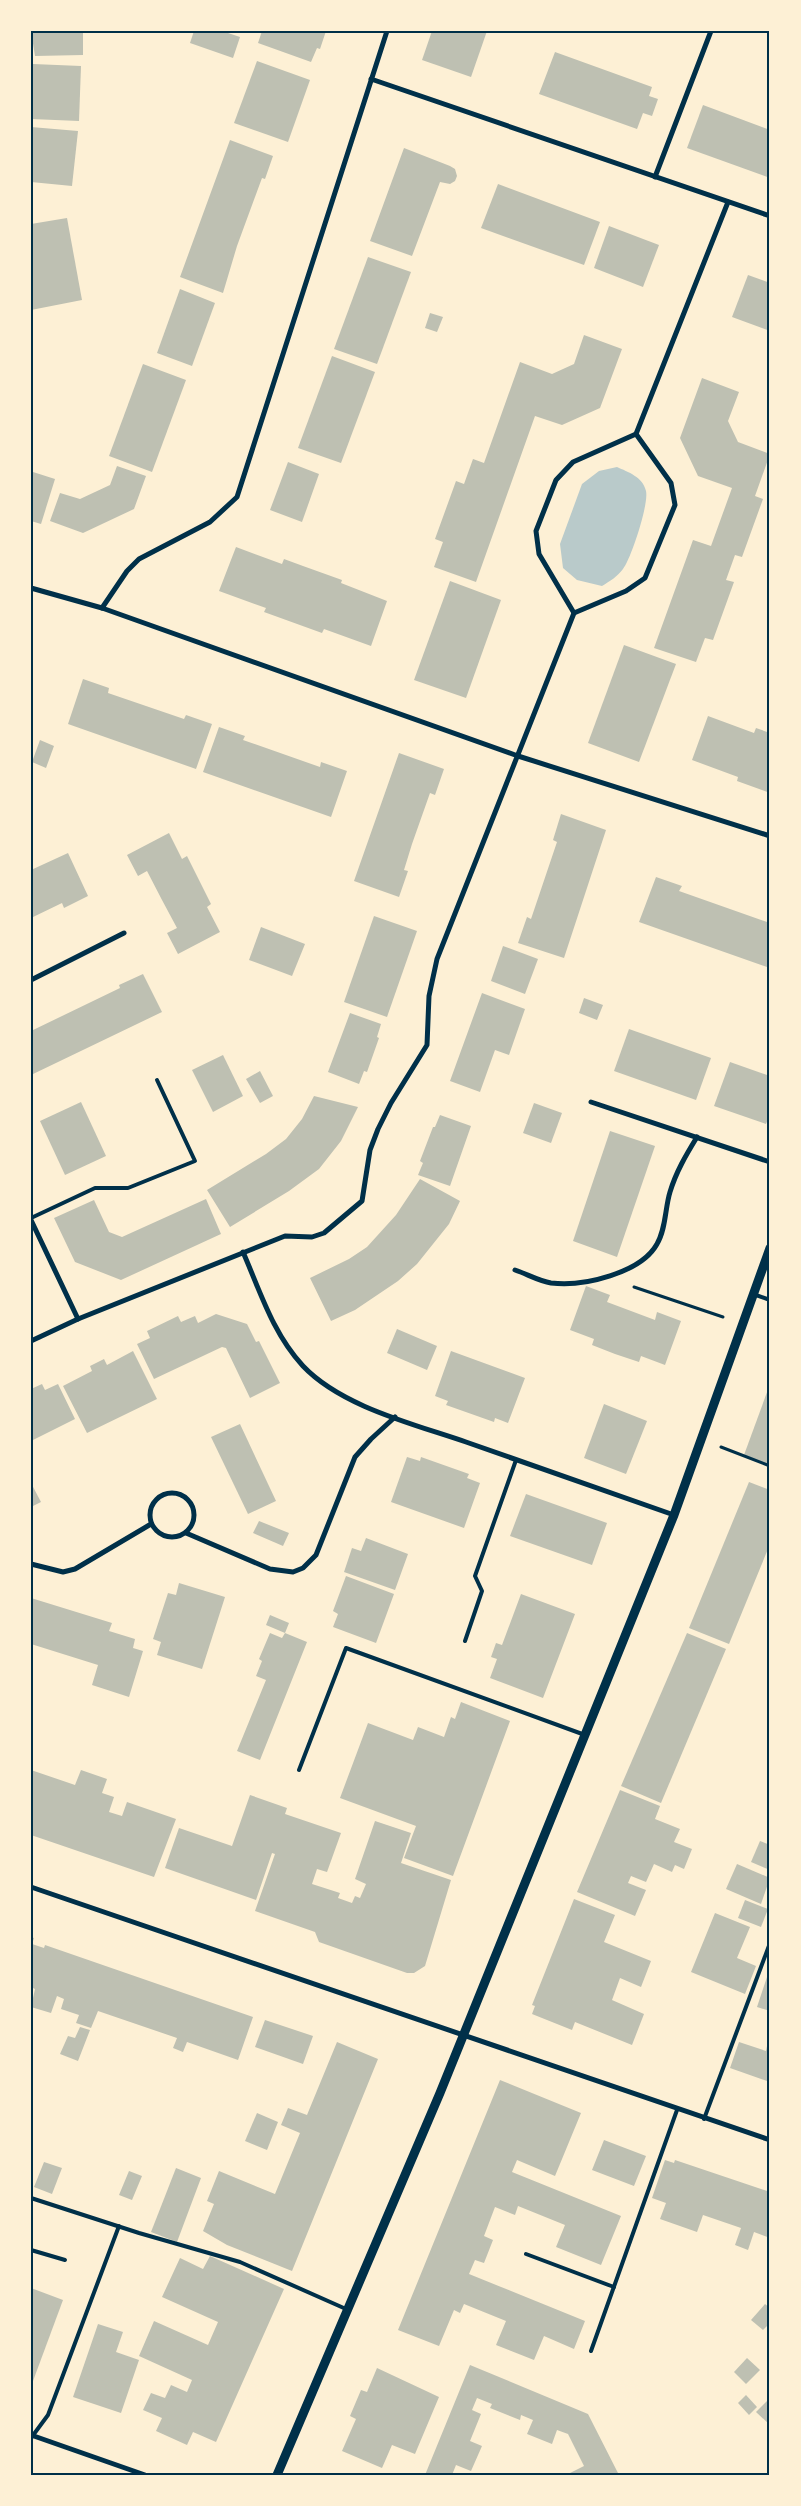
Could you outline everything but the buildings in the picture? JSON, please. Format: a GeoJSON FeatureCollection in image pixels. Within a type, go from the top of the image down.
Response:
{"type":"FeatureCollection","features":[{"type":"Feature","properties":{"kind":"street"},"geometry":{"type":"LineString","coordinates":[[102,608],[127,571],[139,558],[210,522],[237,497],[387,31]]}},
{"type":"Feature","properties":{"kind":"street"},"geometry":{"type":"LineString","coordinates":[[655,177],[711,31]]}},
{"type":"Feature","properties":{"kind":"street"},"geometry":{"type":"LineString","coordinates":[[372,79],[770,216]]}},
{"type":"Feature","properties":{"kind":"street"},"geometry":{"type":"LineString","coordinates":[[574,613],[539,554],[536,531],[556,480],[573,462],[636,434],[728,202]]}},
{"type":"Feature","properties":{"kind":"street"},"geometry":{"type":"LineString","coordinates":[[31,1341],[78,1319],[285,1236],[312,1237],[324,1233],[364,1199],[374,1140],[387,1110],[427,1045],[429,996],[437,959],[574,613],[626,591],[645,578],[675,505],[671,483],[636,434]]}},
{"type":"Feature","properties":{"kind":"street"},"geometry":{"type":"LineString","coordinates":[[31,588],[102,608],[518,756],[770,836]]}},
{"type":"Feature","properties":{"kind":"street"},"geometry":{"type":"LineString","coordinates":[[31,980],[124,933]]}},
{"type":"Feature","properties":{"kind":"street"},"geometry":{"type":"LineString","coordinates":[[591,1102],[770,1162]]}},
{"type":"Feature","properties":{"kind":"street"},"geometry":{"type":"LineString","coordinates":[[515,1270],[554,1283],[590,1280],[615,1274],[640,1263],[657,1244],[675,1178],[697,1137]]}},
{"type":"Feature","properties":{"kind":"street"},"geometry":{"type":"LineString","coordinates":[[31,1219],[78,1319]]}},
{"type":"Feature","properties":{"kind":"street"},"geometry":{"type":"LineString","coordinates":[[277,2475],[346,2309],[404,2179],[674,1515],[770,1248]]}},
{"type":"Feature","properties":{"kind":"street"},"geometry":{"type":"LineString","coordinates":[[244,1252],[270,1316],[285,1344],[304,1367],[326,1385],[343,1395],[395,1417],[674,1515]]}},
{"type":"Feature","properties":{"kind":"street"},"geometry":{"type":"LineString","coordinates":[[186,1533],[270,1569],[294,1572],[303,1568],[316,1556],[355,1457],[395,1417]]}},
{"type":"Feature","properties":{"kind":"street"},"geometry":{"type":"LineString","coordinates":[[168,1492],[178,1492],[193,1505],[195,1515],[192,1525],[186,1533],[176,1537],[166,1536],[157,1532],[151,1524],[149,1514],[152,1504],[158,1496],[168,1492]]}},
{"type":"Feature","properties":{"kind":"street"},"geometry":{"type":"LineString","coordinates":[[31,1564],[58,1571],[76,1569],[151,1524]]}},
{"type":"Feature","properties":{"kind":"street"},"geometry":{"type":"LineString","coordinates":[[31,1887],[677,2110],[770,2140]]}},
{"type":"Feature","properties":{"kind":"street"},"geometry":{"type":"LineString","coordinates":[[32,2436],[145,2475]]}},
{"type":"Feature","properties":{"kind":"lane"},"geometry":{"type":"LineString","coordinates":[[31,1219],[96,1188],[128,1188],[195,1162],[156,1080]]}},
{"type":"Feature","properties":{"kind":"lane"},"geometry":{"type":"LineString","coordinates":[[753,1294],[770,1300]]}},
{"type":"Feature","properties":{"kind":"lane"},"geometry":{"type":"LineString","coordinates":[[465,1641],[482,1591],[475,1576],[516,1460]]}},
{"type":"Feature","properties":{"kind":"lane"},"geometry":{"type":"LineString","coordinates":[[299,1770],[346,1648],[585,1735]]}},
{"type":"Feature","properties":{"kind":"lane"},"geometry":{"type":"LineString","coordinates":[[704,2119],[770,1943]]}},
{"type":"Feature","properties":{"kind":"lane"},"geometry":{"type":"LineString","coordinates":[[591,2351],[677,2110]]}},
{"type":"Feature","properties":{"kind":"lane"},"geometry":{"type":"LineString","coordinates":[[31,2198],[240,2262],[346,2309]]}},
{"type":"Feature","properties":{"kind":"lane"},"geometry":{"type":"LineString","coordinates":[[32,2436],[48,2415],[119,2226]]}},
{"type":"Feature","properties":{"kind":"lane"},"geometry":{"type":"LineString","coordinates":[[31,2250],[65,2260]]}},
{"type":"Feature","properties":{"kind":"lane"},"geometry":{"type":"LineString","coordinates":[[526,2254],[614,2287]]}},
{"type":"Feature","properties":{"kind":"path"},"geometry":{"type":"LineString","coordinates":[[615,1274],[631,1286],[743,1323]]}},
{"type":"Feature","properties":{"kind":"path"},"geometry":{"type":"LineString","coordinates":[[702,1440],[770,1466]]}},
{"type":"Feature","properties":{"kind":"shaded area"},"geometry":{"type":"Polygon","coordinates":[[[617,467],[642,482],[646,491],[645,507],[639,531],[623,569],[602,586],[577,580],[563,568],[560,544],[582,484],[599,471],[617,467]]]}}]}
